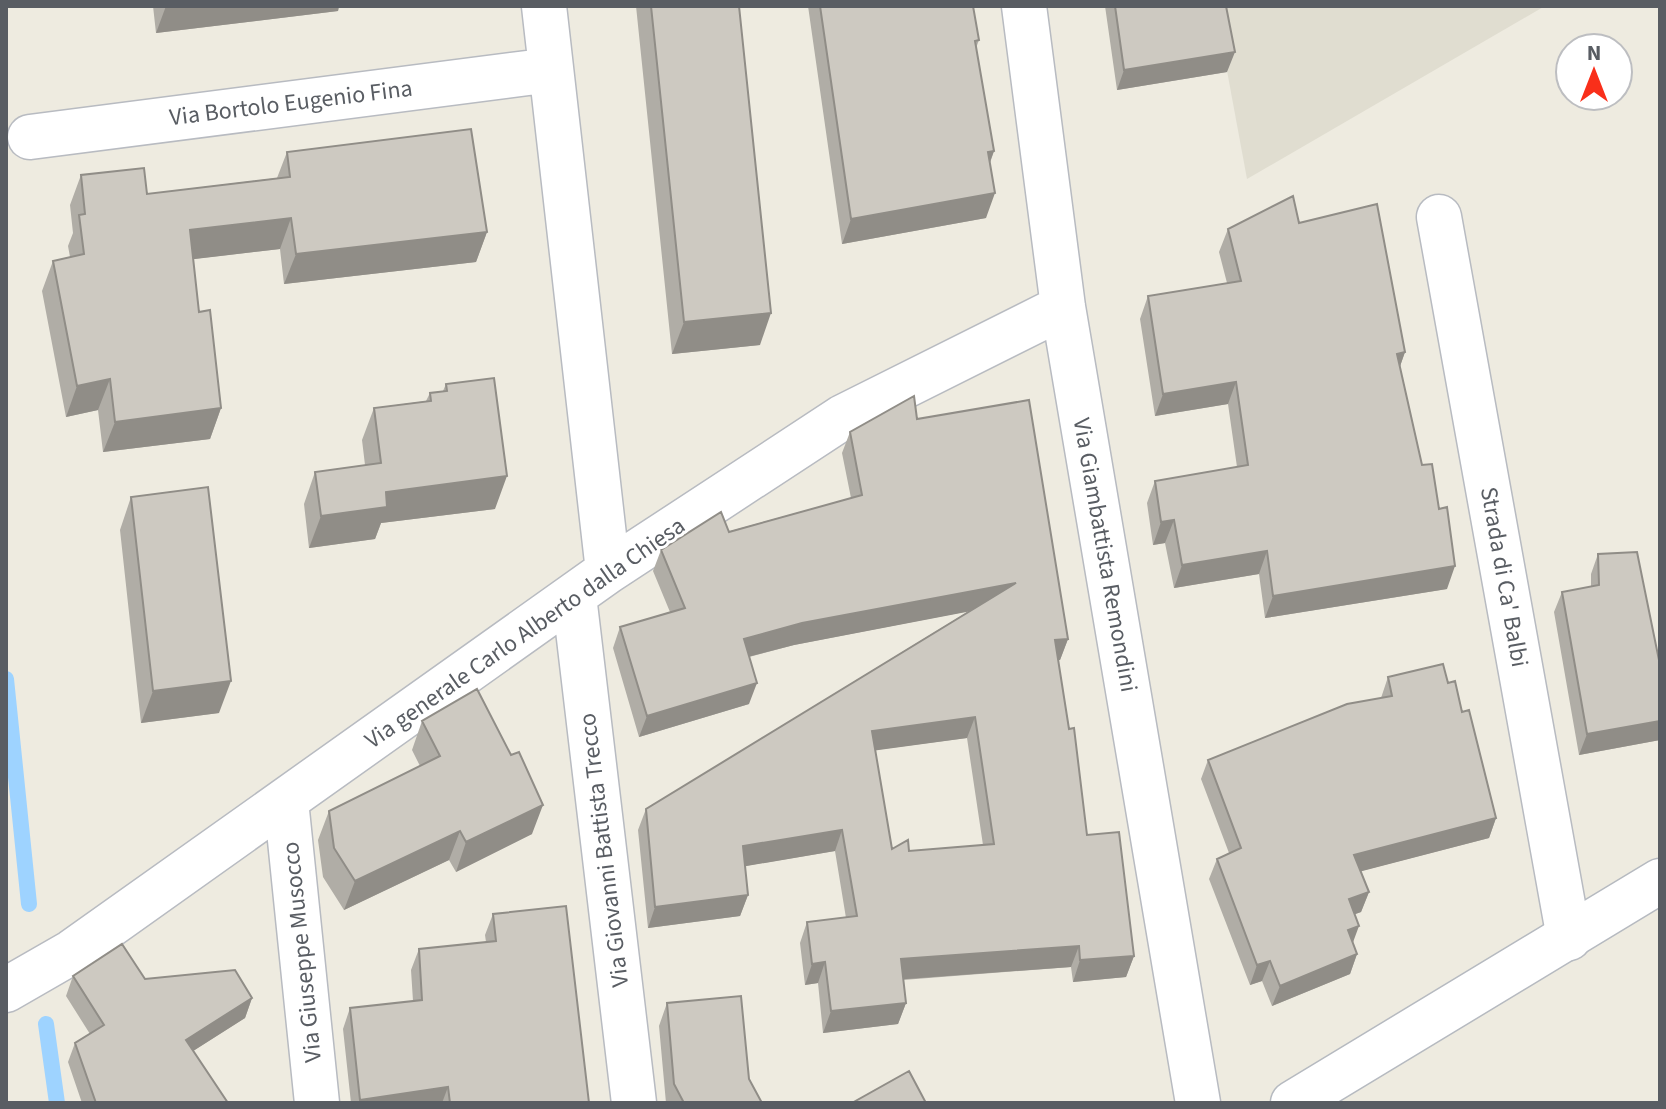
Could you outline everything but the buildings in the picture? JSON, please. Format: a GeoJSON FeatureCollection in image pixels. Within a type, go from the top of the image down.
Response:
{"type":"FeatureCollection","features":[{"type":"Feature","properties":{"kind":"street"},"geometry":{"type":"LineString","coordinates":[[544,6],[591,584]]}},
{"type":"Feature","properties":{"kind":"street","name":"Via Giambattista Remondini"},"geometry":{"type":"LineString","coordinates":[[1024,6],[1063,307],[1198,1103]]}},
{"type":"Feature","properties":{"kind":"street","name":"Via Bortolo Eugenio Fina"},"geometry":{"type":"LineString","coordinates":[[30,137],[551,70]]}},
{"type":"Feature","properties":{"kind":"street","name":"Strada di Ca' Balbi"},"geometry":{"type":"LineString","coordinates":[[1439,217],[1569,938]]}},
{"type":"Feature","properties":{"kind":"street","name":"Via generale Carlo Alberto dalla Chiesa"},"geometry":{"type":"LineString","coordinates":[[6,990],[72,952],[591,584],[843,417],[1063,307]]}},
{"type":"Feature","properties":{"kind":"street","name":"Via Giovanni Battista Trecco"},"geometry":{"type":"LineString","coordinates":[[591,584],[634,1103]]}},
{"type":"Feature","properties":{"kind":"street","name":"Via Giuseppe Musocco"},"geometry":{"type":"LineString","coordinates":[[286,801],[317,1103]]}},
{"type":"Feature","properties":{"kind":"street"},"geometry":{"type":"LineString","coordinates":[[1293,1103],[1660,881]]}},
{"type":"Feature","properties":{"kind":"shaded area"},"geometry":{"type":"Polygon","coordinates":[[[1215,6],[1545,6],[1247,179],[1215,6]]]}},
{"type":"Feature","properties":{"kind":"waterway"},"geometry":{"type":"LineString","coordinates":[[6,679],[29,904]]}},
{"type":"Feature","properties":{"kind":"waterway"},"geometry":{"type":"LineString","coordinates":[[46,1024],[57,1103]]}}]}
